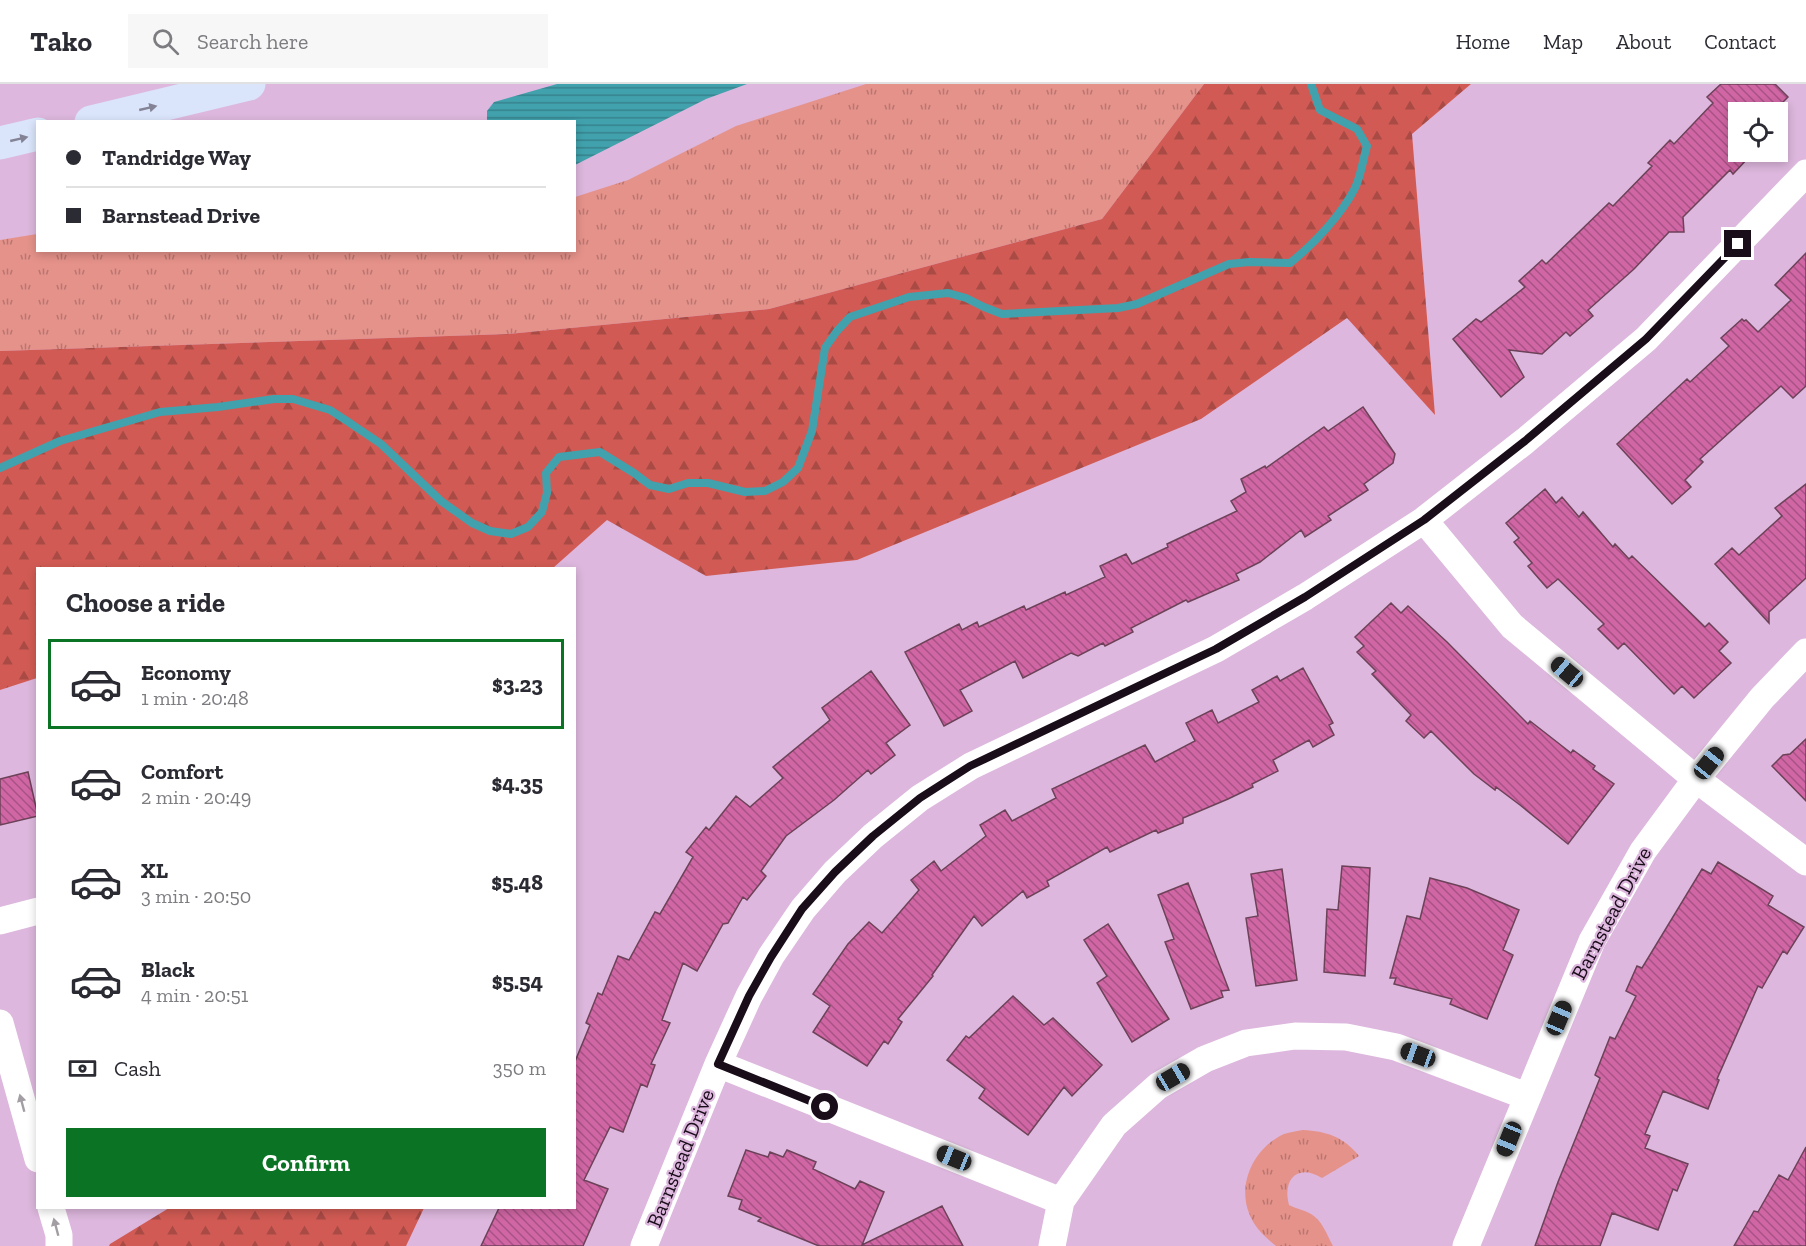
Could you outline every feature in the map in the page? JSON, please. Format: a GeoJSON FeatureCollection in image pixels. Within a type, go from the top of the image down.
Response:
{"type":"FeatureCollection","features":[{"type":"Feature","properties":{"kind":"main road"},"geometry":{"type":"LineString","coordinates":[[99,120],[249,84]]}},
{"type":"Feature","properties":{"kind":"main road"},"geometry":{"type":"LineString","coordinates":[[0,143],[36,134]]}},
{"type":"Feature","properties":{"kind":"street","name":"Barnstead Drive"},"geometry":{"type":"LineString","coordinates":[[644,1246],[718,1064],[749,996],[802,909],[835,872],[873,836],[920,798],[970,766],[1216,649],[1305,597],[1424,520],[1525,441],[1646,339],[1806,172]]}},
{"type":"Feature","properties":{"kind":"street"},"geometry":{"type":"LineString","coordinates":[[1424,520],[1512,626],[1696,779],[1806,862]]}},
{"type":"Feature","properties":{"kind":"street","name":"Barnstead Drive"},"geometry":{"type":"LineString","coordinates":[[1466,1246],[1526,1096],[1592,941],[1642,851],[1696,779],[1762,698],[1806,652]]}},
{"type":"Feature","properties":{"kind":"street"},"geometry":{"type":"LineString","coordinates":[[0,921],[36,911]]}},
{"type":"Feature","properties":{"kind":"street"},"geometry":{"type":"LineString","coordinates":[[0,1023],[36,1152]]}},
{"type":"Feature","properties":{"kind":"street"},"geometry":{"type":"LineString","coordinates":[[1052,1246],[1061,1201],[1114,1125],[1158,1086],[1205,1059],[1246,1043],[1295,1036],[1346,1037],[1396,1047],[1526,1096]]}},
{"type":"Feature","properties":{"kind":"street"},"geometry":{"type":"LineString","coordinates":[[718,1064],[1061,1201]]}},
{"type":"Feature","properties":{"kind":"street"},"geometry":{"type":"LineString","coordinates":[[51,1209],[59,1246]]}},
{"type":"Feature","properties":{"kind":"green space"},"geometry":{"type":"Polygon","coordinates":[[[866,84],[1204,84],[1102,219],[769,309],[508,334],[0,351],[0,240],[36,234],[36,252],[576,252],[576,197],[628,180],[736,126],[866,84]]]}},
{"type":"Feature","properties":{"kind":"green space"},"geometry":{"type":"Polygon","coordinates":[[[1204,84],[1471,84],[1412,134],[1435,415],[1347,318],[1201,419],[857,560],[706,576],[607,520],[554,567],[36,567],[36,678],[0,690],[0,351],[508,334],[769,309],[1102,219],[1204,84]]]}},
{"type":"Feature","properties":{"kind":"green space"},"geometry":{"type":"Polygon","coordinates":[[[1303,1130],[1334,1136],[1347,1144],[1359,1156],[1322,1178],[1306,1172],[1299,1173],[1290,1181],[1287,1196],[1289,1205],[1315,1217],[1324,1228],[1333,1246],[1276,1246],[1254,1223],[1246,1202],[1247,1178],[1257,1157],[1274,1140],[1284,1134],[1303,1130]]]}},
{"type":"Feature","properties":{"kind":"green space"},"geometry":{"type":"Polygon","coordinates":[[[167,1209],[424,1209],[406,1246],[109,1246],[167,1209]]]}},
{"type":"Feature","properties":{"kind":"shaded area"},"geometry":{"type":"Polygon","coordinates":[[[557,84],[747,84],[706,99],[576,164],[576,120],[487,120],[487,111],[494,102],[557,84]]]}},
{"type":"Feature","properties":{"kind":"building"},"geometry":{"type":"Polygon","coordinates":[[[1721,84],[1775,84],[1788,97],[1783,102],[1728,102],[1728,162],[1744,162],[1733,174],[1730,170],[1683,217],[1684,232],[1669,232],[1634,269],[1588,310],[1593,316],[1570,336],[1566,332],[1542,354],[1509,350],[1524,377],[1501,397],[1453,339],[1476,319],[1481,322],[1525,287],[1519,281],[1542,260],[1546,264],[1609,203],[1613,206],[1652,166],[1648,163],[1670,140],[1674,144],[1713,103],[1707,97],[1721,84]]]}},
{"type":"Feature","properties":{"kind":"building"},"geometry":{"type":"Polygon","coordinates":[[[1806,253],[1806,386],[1793,398],[1781,386],[1700,459],[1703,462],[1685,480],[1691,487],[1672,504],[1617,444],[1687,379],[1690,382],[1729,346],[1721,338],[1742,319],[1758,332],[1791,300],[1775,285],[1806,253]]]}},
{"type":"Feature","properties":{"kind":"building"},"geometry":{"type":"Polygon","coordinates":[[[1363,407],[1395,454],[1393,463],[1364,484],[1368,490],[1328,516],[1331,520],[1305,537],[1301,530],[1260,562],[1236,574],[1239,580],[1188,602],[1186,600],[1131,628],[1133,632],[1105,646],[1103,643],[1078,656],[1071,653],[1023,678],[1015,661],[960,690],[972,711],[944,726],[905,652],[959,624],[962,630],[977,622],[979,627],[1024,606],[1026,610],[1065,592],[1066,595],[1105,577],[1100,566],[1126,554],[1132,564],[1168,547],[1167,544],[1237,511],[1231,501],[1246,492],[1241,479],[1265,466],[1266,468],[1324,427],[1328,431],[1363,407]]]}},
{"type":"Feature","properties":{"kind":"building"},"geometry":{"type":"Polygon","coordinates":[[[1806,484],[1806,578],[1769,612],[1769,623],[1715,564],[1732,548],[1739,555],[1782,516],[1775,508],[1806,484]]]}},
{"type":"Feature","properties":{"kind":"building"},"geometry":{"type":"Polygon","coordinates":[[[1545,489],[1556,503],[1562,497],[1579,517],[1583,512],[1613,547],[1615,544],[1629,559],[1632,556],[1705,627],[1709,623],[1728,642],[1719,651],[1731,663],[1694,698],[1682,686],[1674,694],[1624,643],[1618,649],[1598,629],[1604,624],[1558,579],[1547,588],[1528,566],[1532,563],[1514,542],[1519,538],[1506,523],[1545,489]]]}},
{"type":"Feature","properties":{"kind":"building"},"geometry":{"type":"Polygon","coordinates":[[[1391,603],[1401,613],[1408,606],[1528,724],[1530,721],[1571,753],[1573,750],[1595,766],[1593,769],[1614,784],[1568,844],[1496,787],[1495,790],[1474,774],[1431,731],[1424,738],[1406,721],[1411,715],[1372,674],[1376,671],[1357,652],[1364,646],[1355,637],[1391,603]]]}},
{"type":"Feature","properties":{"kind":"building"},"geometry":{"type":"Polygon","coordinates":[[[1303,668],[1333,723],[1329,725],[1334,735],[1313,747],[1309,740],[1273,760],[1278,771],[1252,784],[1253,787],[1183,818],[1183,823],[1158,833],[1156,830],[1110,852],[1107,847],[1047,881],[1049,886],[1027,898],[1023,891],[982,926],[974,916],[933,976],[898,1019],[902,1022],[888,1044],[884,1041],[867,1066],[813,1032],[830,1006],[813,994],[848,944],[869,922],[882,933],[919,890],[911,880],[934,861],[941,871],[986,836],[980,825],[1005,810],[1012,821],[1056,798],[1052,789],[1145,745],[1155,762],[1195,741],[1186,723],[1212,710],[1218,723],[1259,702],[1252,690],[1277,676],[1280,681],[1303,668]]]}},
{"type":"Feature","properties":{"kind":"building"},"geometry":{"type":"Polygon","coordinates":[[[871,671],[910,725],[886,743],[895,755],[871,774],[868,770],[834,800],[786,836],[761,871],[766,876],[747,900],[743,897],[728,923],[723,924],[697,971],[683,963],[662,1020],[670,1023],[651,1064],[655,1065],[647,1087],[641,1084],[623,1132],[610,1127],[584,1180],[608,1189],[583,1246],[481,1246],[499,1209],[576,1209],[576,1059],[590,1025],[586,1023],[598,993],[602,995],[618,956],[629,960],[655,912],[660,914],[693,857],[686,852],[706,827],[709,830],[736,796],[750,807],[783,778],[773,767],[830,720],[822,708],[871,671]]]}},
{"type":"Feature","properties":{"kind":"building"},"geometry":{"type":"Polygon","coordinates":[[[1806,739],[1806,801],[1772,766],[1806,739]]]}},
{"type":"Feature","properties":{"kind":"building"},"geometry":{"type":"Polygon","coordinates":[[[28,772],[36,816],[0,825],[0,779],[28,772]]]}},
{"type":"Feature","properties":{"kind":"building"},"geometry":{"type":"Polygon","coordinates":[[[1718,862],[1773,896],[1768,905],[1804,927],[1787,954],[1783,951],[1762,988],[1758,986],[1717,1079],[1719,1080],[1708,1109],[1663,1091],[1645,1134],[1650,1136],[1645,1148],[1688,1164],[1677,1191],[1673,1189],[1658,1230],[1612,1213],[1600,1246],[1535,1246],[1600,1078],[1595,1075],[1610,1037],[1615,1039],[1636,996],[1626,991],[1637,966],[1642,968],[1702,869],[1711,874],[1718,862]]]}},
{"type":"Feature","properties":{"kind":"building"},"geometry":{"type":"Polygon","coordinates":[[[1342,866],[1370,868],[1365,976],[1324,972],[1327,909],[1338,910],[1342,866]]]}},
{"type":"Feature","properties":{"kind":"building"},"geometry":{"type":"Polygon","coordinates":[[[1282,869],[1297,980],[1256,986],[1246,918],[1258,916],[1251,874],[1282,869]]]}},
{"type":"Feature","properties":{"kind":"building"},"geometry":{"type":"Polygon","coordinates":[[[1430,878],[1467,888],[1519,910],[1503,950],[1513,955],[1487,1019],[1450,1004],[1452,999],[1394,984],[1396,978],[1390,978],[1407,916],[1420,919],[1430,878]]]}},
{"type":"Feature","properties":{"kind":"building"},"geometry":{"type":"Polygon","coordinates":[[[1188,883],[1229,990],[1221,991],[1223,997],[1191,1009],[1165,942],[1174,939],[1158,895],[1188,883]]]}},
{"type":"Feature","properties":{"kind":"building"},"geometry":{"type":"Polygon","coordinates":[[[1108,924],[1169,1019],[1132,1042],[1097,983],[1107,976],[1084,940],[1108,924]]]}},
{"type":"Feature","properties":{"kind":"building"},"geometry":{"type":"Polygon","coordinates":[[[1013,996],[1044,1025],[1053,1018],[1102,1065],[1072,1096],[1064,1087],[1028,1135],[979,1098],[985,1089],[947,1060],[966,1036],[969,1038],[1013,996]]]}},
{"type":"Feature","properties":{"kind":"building"},"geometry":{"type":"Polygon","coordinates":[[[1806,1147],[1806,1246],[1734,1246],[1754,1211],[1758,1212],[1779,1175],[1788,1180],[1806,1147]]]}},
{"type":"Feature","properties":{"kind":"building"},"geometry":{"type":"Polygon","coordinates":[[[746,1150],[768,1157],[770,1152],[783,1157],[787,1150],[816,1162],[813,1169],[855,1189],[860,1181],[884,1192],[862,1245],[942,1206],[963,1246],[819,1246],[758,1221],[761,1218],[739,1209],[742,1200],[728,1196],[746,1150]]]}},
{"type":"Feature","properties":{"kind":"waterway"},"geometry":{"type":"LineString","coordinates":[[0,468],[60,441],[160,412],[274,399],[293,399],[330,410],[347,421],[381,444],[441,501],[472,523],[490,531],[511,534],[528,527],[542,512],[547,493],[546,473],[559,457],[600,452],[650,485],[669,489],[688,483],[708,483],[745,492],[765,491],[783,482],[798,468],[812,431],[825,348],[850,317],[909,297],[948,293],[966,298],[1002,314],[1118,308],[1137,304],[1229,264],[1290,263],[1327,228],[1343,208],[1359,178],[1367,146],[1357,129],[1320,110],[1311,84]]}},
{"type":"Feature","properties":{"kind":"route"},"geometry":{"type":"LineString","coordinates":[[825,1107],[718,1064],[749,996],[802,909],[835,872],[873,836],[920,798],[970,766],[1216,649],[1305,597],[1424,520],[1525,441],[1646,339],[1738,244]]}}]}
